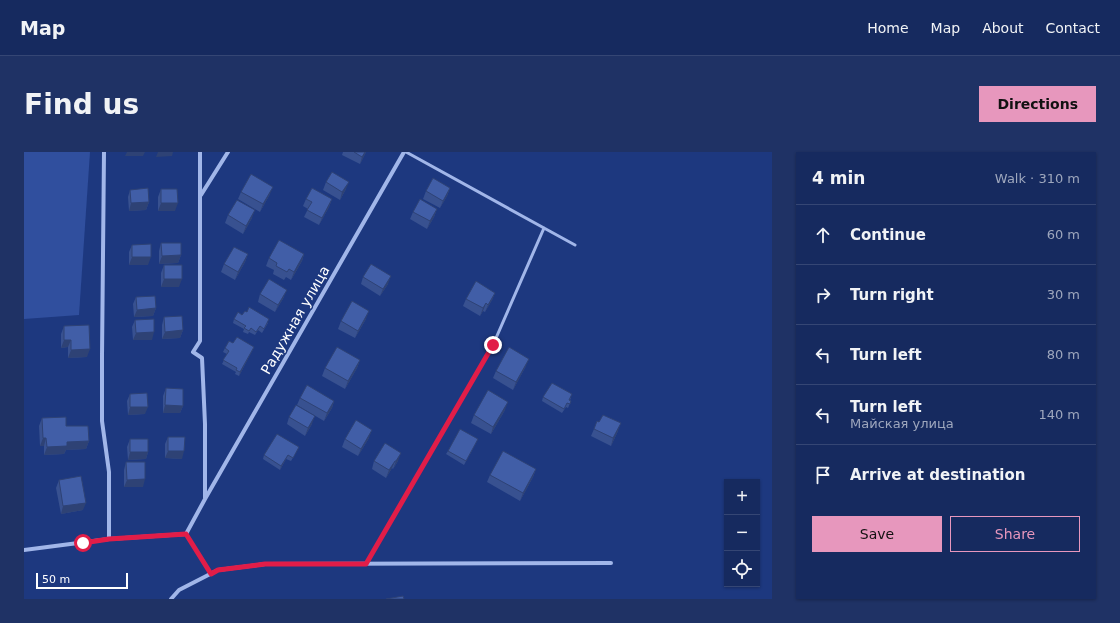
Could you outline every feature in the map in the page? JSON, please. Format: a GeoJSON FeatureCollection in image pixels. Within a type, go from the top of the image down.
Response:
{"type":"FeatureCollection","features":[{"type":"Feature","properties":{"kind":"street"},"geometry":{"type":"LineString","coordinates":[[104,152],[102,414],[109,472],[109,539]]}},
{"type":"Feature","properties":{"kind":"street"},"geometry":{"type":"LineString","coordinates":[[200,152],[200,340],[193,352],[202,358],[205,424],[205,499]]}},
{"type":"Feature","properties":{"kind":"street"},"geometry":{"type":"LineString","coordinates":[[201,195],[228,152]]}},
{"type":"Feature","properties":{"kind":"street","name":"Радужная улица"},"geometry":{"type":"LineString","coordinates":[[186,534],[405,152]]}},
{"type":"Feature","properties":{"kind":"street"},"geometry":{"type":"LineString","coordinates":[[24,550],[109,539],[186,534]]}},
{"type":"Feature","properties":{"kind":"street"},"geometry":{"type":"LineString","coordinates":[[171,599],[179,590],[218,570],[265,564],[611,563]]}},
{"type":"Feature","properties":{"kind":"lane"},"geometry":{"type":"LineString","coordinates":[[405,152],[575,245]]}},
{"type":"Feature","properties":{"kind":"lane"},"geometry":{"type":"LineString","coordinates":[[366,564],[493,345],[544,228]]}},
{"type":"Feature","properties":{"kind":"lane"},"geometry":{"type":"LineString","coordinates":[[186,534],[211,574]]}},
{"type":"Feature","properties":{"kind":"shaded area"},"geometry":{"type":"Polygon","coordinates":[[[24,152],[90,152],[79,315],[24,319],[24,152]]]}},
{"type":"Feature","properties":{"kind":"building"},"geometry":{"type":"Polygon","coordinates":[[[354,152],[365,152],[362,157],[354,152]]]}},
{"type":"Feature","properties":{"kind":"building"},"geometry":{"type":"Polygon","coordinates":[[[332,172],[349,182],[342,192],[326,182],[332,172]]]}},
{"type":"Feature","properties":{"kind":"building"},"geometry":{"type":"Polygon","coordinates":[[[251,174],[273,187],[263,204],[241,192],[251,174]]]}},
{"type":"Feature","properties":{"kind":"building"},"geometry":{"type":"Polygon","coordinates":[[[433,178],[450,188],[443,201],[426,191],[433,178]]]}},
{"type":"Feature","properties":{"kind":"building"},"geometry":{"type":"Polygon","coordinates":[[[148,188],[149,202],[131,203],[130,190],[148,188]]]}},
{"type":"Feature","properties":{"kind":"building"},"geometry":{"type":"Polygon","coordinates":[[[312,188],[332,199],[322,218],[307,210],[312,202],[306,199],[312,188]]]}},
{"type":"Feature","properties":{"kind":"building"},"geometry":{"type":"Polygon","coordinates":[[[161,189],[177,189],[178,203],[161,203],[161,189]]]}},
{"type":"Feature","properties":{"kind":"building"},"geometry":{"type":"Polygon","coordinates":[[[420,199],[437,209],[430,221],[413,212],[420,199]]]}},
{"type":"Feature","properties":{"kind":"building"},"geometry":{"type":"Polygon","coordinates":[[[237,200],[255,210],[246,226],[228,215],[237,200]]]}},
{"type":"Feature","properties":{"kind":"building"},"geometry":{"type":"Polygon","coordinates":[[[279,240],[304,254],[294,272],[289,269],[287,272],[276,266],[277,263],[269,258],[279,240]]]}},
{"type":"Feature","properties":{"kind":"building"},"geometry":{"type":"Polygon","coordinates":[[[161,243],[181,243],[181,255],[162,256],[161,243]]]}},
{"type":"Feature","properties":{"kind":"building"},"geometry":{"type":"Polygon","coordinates":[[[151,244],[151,257],[132,257],[132,245],[151,244]]]}},
{"type":"Feature","properties":{"kind":"building"},"geometry":{"type":"Polygon","coordinates":[[[234,247],[248,254],[238,272],[224,264],[234,247]]]}},
{"type":"Feature","properties":{"kind":"building"},"geometry":{"type":"Polygon","coordinates":[[[371,264],[391,276],[383,289],[363,277],[371,264]]]}},
{"type":"Feature","properties":{"kind":"building"},"geometry":{"type":"Polygon","coordinates":[[[164,265],[182,265],[182,279],[164,279],[164,265]]]}},
{"type":"Feature","properties":{"kind":"building"},"geometry":{"type":"Polygon","coordinates":[[[269,279],[287,290],[278,305],[260,294],[269,279]]]}},
{"type":"Feature","properties":{"kind":"building"},"geometry":{"type":"Polygon","coordinates":[[[476,281],[495,293],[488,305],[486,303],[483,308],[466,299],[476,281]]]}},
{"type":"Feature","properties":{"kind":"building"},"geometry":{"type":"Polygon","coordinates":[[[155,296],[156,308],[137,310],[136,297],[155,296]]]}},
{"type":"Feature","properties":{"kind":"building"},"geometry":{"type":"Polygon","coordinates":[[[352,301],[369,311],[358,331],[341,321],[352,301]]]}},
{"type":"Feature","properties":{"kind":"building"},"geometry":{"type":"Polygon","coordinates":[[[249,307],[269,319],[264,329],[260,326],[256,332],[251,328],[249,331],[244,328],[246,326],[234,319],[238,312],[242,315],[245,311],[247,312],[249,307]]]}},
{"type":"Feature","properties":{"kind":"building"},"geometry":{"type":"Polygon","coordinates":[[[182,316],[183,330],[165,332],[164,317],[182,316]]]}},
{"type":"Feature","properties":{"kind":"building"},"geometry":{"type":"Polygon","coordinates":[[[154,319],[154,332],[136,333],[135,320],[154,319]]]}},
{"type":"Feature","properties":{"kind":"building"},"geometry":{"type":"Polygon","coordinates":[[[89,325],[90,349],[71,350],[71,340],[64,340],[64,326],[89,325]]]}},
{"type":"Feature","properties":{"kind":"building"},"geometry":{"type":"Polygon","coordinates":[[[237,337],[254,347],[240,372],[236,370],[237,368],[223,360],[229,351],[225,348],[229,341],[233,343],[237,337]]]}},
{"type":"Feature","properties":{"kind":"building"},"geometry":{"type":"Polygon","coordinates":[[[337,347],[360,360],[348,381],[325,368],[337,347]]]}},
{"type":"Feature","properties":{"kind":"building"},"geometry":{"type":"Polygon","coordinates":[[[509,347],[529,359],[516,382],[496,371],[509,347]]]}},
{"type":"Feature","properties":{"kind":"building"},"geometry":{"type":"Polygon","coordinates":[[[552,383],[572,394],[569,400],[571,401],[570,404],[567,403],[564,409],[543,397],[552,383]]]}},
{"type":"Feature","properties":{"kind":"building"},"geometry":{"type":"Polygon","coordinates":[[[307,385],[334,401],[327,413],[300,398],[307,385]]]}},
{"type":"Feature","properties":{"kind":"building"},"geometry":{"type":"Polygon","coordinates":[[[166,388],[183,389],[183,406],[165,405],[166,388]]]}},
{"type":"Feature","properties":{"kind":"building"},"geometry":{"type":"Polygon","coordinates":[[[488,390],[508,402],[493,427],[474,415],[488,390]]]}},
{"type":"Feature","properties":{"kind":"building"},"geometry":{"type":"Polygon","coordinates":[[[147,393],[148,407],[130,407],[130,394],[147,393]]]}},
{"type":"Feature","properties":{"kind":"building"},"geometry":{"type":"Polygon","coordinates":[[[296,405],[315,416],[308,428],[289,417],[296,405]]]}},
{"type":"Feature","properties":{"kind":"building"},"geometry":{"type":"Polygon","coordinates":[[[603,415],[621,423],[613,438],[594,429],[597,421],[599,422],[603,415]]]}},
{"type":"Feature","properties":{"kind":"building"},"geometry":{"type":"Polygon","coordinates":[[[66,417],[66,426],[88,426],[89,441],[67,442],[67,446],[47,447],[46,438],[43,438],[42,418],[66,417]]]}},
{"type":"Feature","properties":{"kind":"building"},"geometry":{"type":"Polygon","coordinates":[[[356,420],[372,430],[361,449],[345,439],[356,420]]]}},
{"type":"Feature","properties":{"kind":"building"},"geometry":{"type":"Polygon","coordinates":[[[460,429],[478,439],[466,461],[448,451],[460,429]]]}},
{"type":"Feature","properties":{"kind":"building"},"geometry":{"type":"Polygon","coordinates":[[[277,434],[299,447],[293,458],[288,455],[281,466],[264,455],[277,434]]]}},
{"type":"Feature","properties":{"kind":"building"},"geometry":{"type":"Polygon","coordinates":[[[168,437],[185,437],[184,451],[168,451],[168,437]]]}},
{"type":"Feature","properties":{"kind":"building"},"geometry":{"type":"Polygon","coordinates":[[[130,439],[148,439],[148,452],[130,452],[130,439]]]}},
{"type":"Feature","properties":{"kind":"building"},"geometry":{"type":"Polygon","coordinates":[[[385,443],[401,453],[389,470],[374,461],[385,443]]]}},
{"type":"Feature","properties":{"kind":"building"},"geometry":{"type":"Polygon","coordinates":[[[503,451],[536,469],[523,493],[490,475],[503,451]]]}},
{"type":"Feature","properties":{"kind":"building"},"geometry":{"type":"Polygon","coordinates":[[[126,462],[145,462],[145,479],[127,480],[126,462]]]}},
{"type":"Feature","properties":{"kind":"building"},"geometry":{"type":"Polygon","coordinates":[[[81,476],[86,503],[63,506],[59,480],[81,476]]]}},
{"type":"Feature","properties":{"kind":"building"},"geometry":{"type":"Polygon","coordinates":[[[403,596],[404,599],[386,599],[403,596]]]}},
{"type":"Feature","properties":{"kind":"route"},"geometry":{"type":"LineString","coordinates":[[83,543],[109,539],[186,534],[211,574],[218,570],[265,564],[366,564],[493,345]]}}]}
